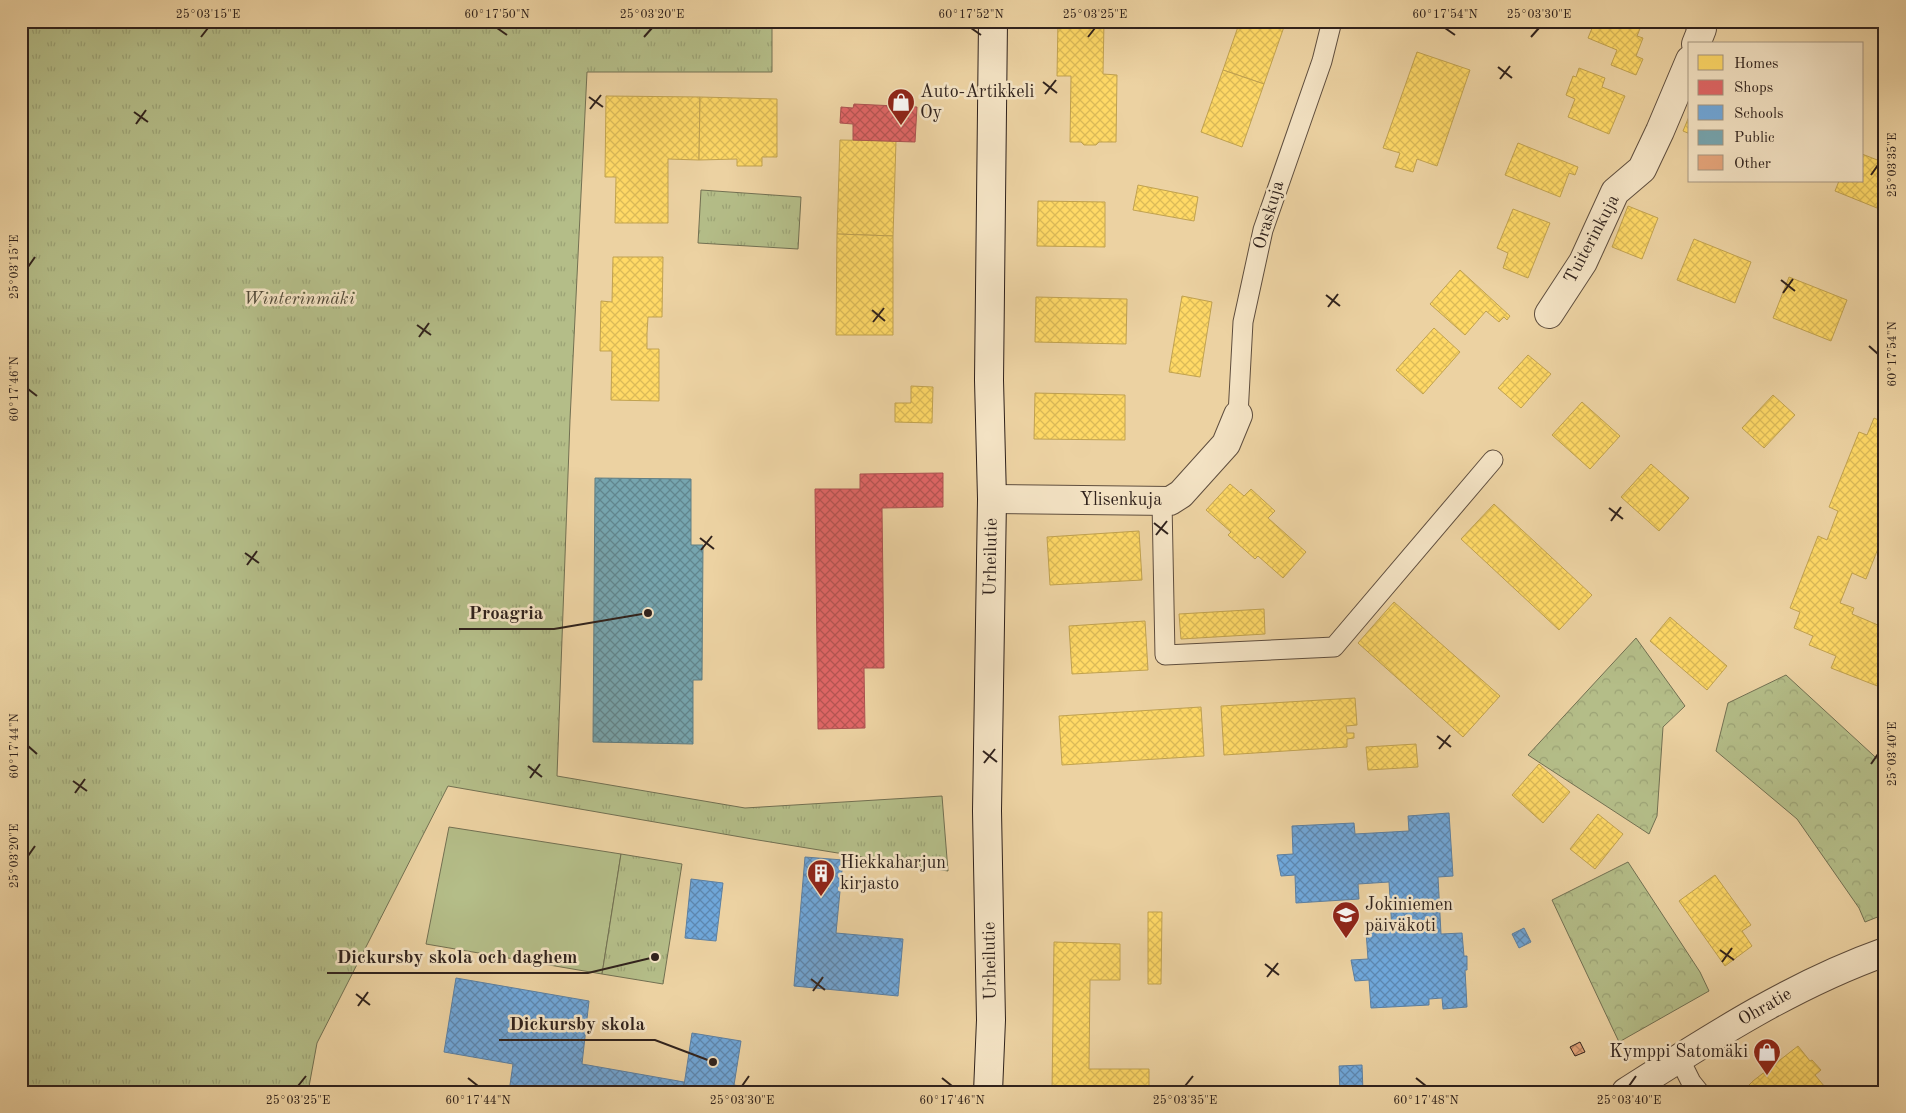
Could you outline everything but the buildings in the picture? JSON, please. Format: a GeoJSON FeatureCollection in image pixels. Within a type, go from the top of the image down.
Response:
{"type":"FeatureCollection","features":[{"type":"Feature","properties":{"kind":"main road","name":"Urheilutie"},"geometry":{"type":"LineString","coordinates":[[988,1092],[991,1020],[987,810],[992,499],[988,380],[993,21]]}},
{"type":"Feature","properties":{"kind":"main road"},"geometry":{"type":"LineString","coordinates":[[1697,42],[1702,29],[1698,21]]}},
{"type":"Feature","properties":{"kind":"main road","name":"Tuiterinkuja"},"geometry":{"type":"LineString","coordinates":[[1549,314],[1583,262],[1615,192],[1642,169],[1688,65]]}},
{"type":"Feature","properties":{"kind":"main road","name":"Ylisenkuja"},"geometry":{"type":"LineString","coordinates":[[992,499],[1170,501],[1181,494],[1226,444],[1238,415]]}},
{"type":"Feature","properties":{"kind":"main road","name":"Ohratie"},"geometry":{"type":"LineString","coordinates":[[1626,1092],[1790,992],[1844,966],[1885,952]]}},
{"type":"Feature","properties":{"kind":"lane","name":"Oraskuja"},"geometry":{"type":"LineString","coordinates":[[1238,415],[1243,322],[1263,230],[1322,61],[1332,21]]}},
{"type":"Feature","properties":{"kind":"lane"},"geometry":{"type":"LineString","coordinates":[[1162,502],[1165,655],[1334,647],[1493,460]]}},
{"type":"Feature","properties":{"kind":"lane"},"geometry":{"type":"LineString","coordinates":[[1679,1058],[1698,1092]]}},
{"type":"Feature","properties":{"kind":"green space","name":"Winterinmäki"},"geometry":{"type":"Polygon","coordinates":[[[21,21],[772,21],[772,72],[587,72],[570,420],[557,776],[745,808],[942,796],[948,871],[448,786],[317,1043],[308,1092],[21,1092],[21,21]]]}},
{"type":"Feature","properties":{"kind":"green space"},"geometry":{"type":"Polygon","coordinates":[[[701,190],[801,197],[798,249],[698,243],[701,190]]]}},
{"type":"Feature","properties":{"kind":"green space"},"geometry":{"type":"Polygon","coordinates":[[[1636,638],[1685,706],[1663,727],[1657,816],[1649,834],[1528,755],[1636,638]]]}},
{"type":"Feature","properties":{"kind":"green space"},"geometry":{"type":"Polygon","coordinates":[[[1786,675],[1885,766],[1885,914],[1865,922],[1859,908],[1797,819],[1716,751],[1728,703],[1786,675]]]}},
{"type":"Feature","properties":{"kind":"green space"},"geometry":{"type":"Polygon","coordinates":[[[449,827],[621,854],[602,974],[426,944],[449,827]]]}},
{"type":"Feature","properties":{"kind":"green space"},"geometry":{"type":"Polygon","coordinates":[[[621,854],[682,864],[663,984],[602,974],[621,854]]]}},
{"type":"Feature","properties":{"kind":"green space"},"geometry":{"type":"Polygon","coordinates":[[[1628,862],[1700,972],[1709,991],[1619,1042],[1552,900],[1628,862]]]}},
{"type":"Feature","properties":{"kind":"place","name":"Auto-Artikkeli Oy"},"geometry":{"type":"Point","coordinates":[901,126]}},
{"type":"Feature","properties":{"kind":"place","name":"Proagria"},"geometry":{"type":"Point","coordinates":[648,613]}},
{"type":"Feature","properties":{"kind":"place","name":"Hiekkaharjun kirjasto"},"geometry":{"type":"Point","coordinates":[821,897]}},
{"type":"Feature","properties":{"kind":"place","name":"Jokiniemen päiväkoti"},"geometry":{"type":"Point","coordinates":[1346,939]}},
{"type":"Feature","properties":{"kind":"place","name":"Dickursby skola och daghem"},"geometry":{"type":"Point","coordinates":[655,957]}},
{"type":"Feature","properties":{"kind":"place","name":"Dickursby skola"},"geometry":{"type":"Point","coordinates":[713,1062]}},
{"type":"Feature","properties":{"kind":"place","name":"Kymppi Satomäki"},"geometry":{"type":"Point","coordinates":[1767,1076]}}]}
